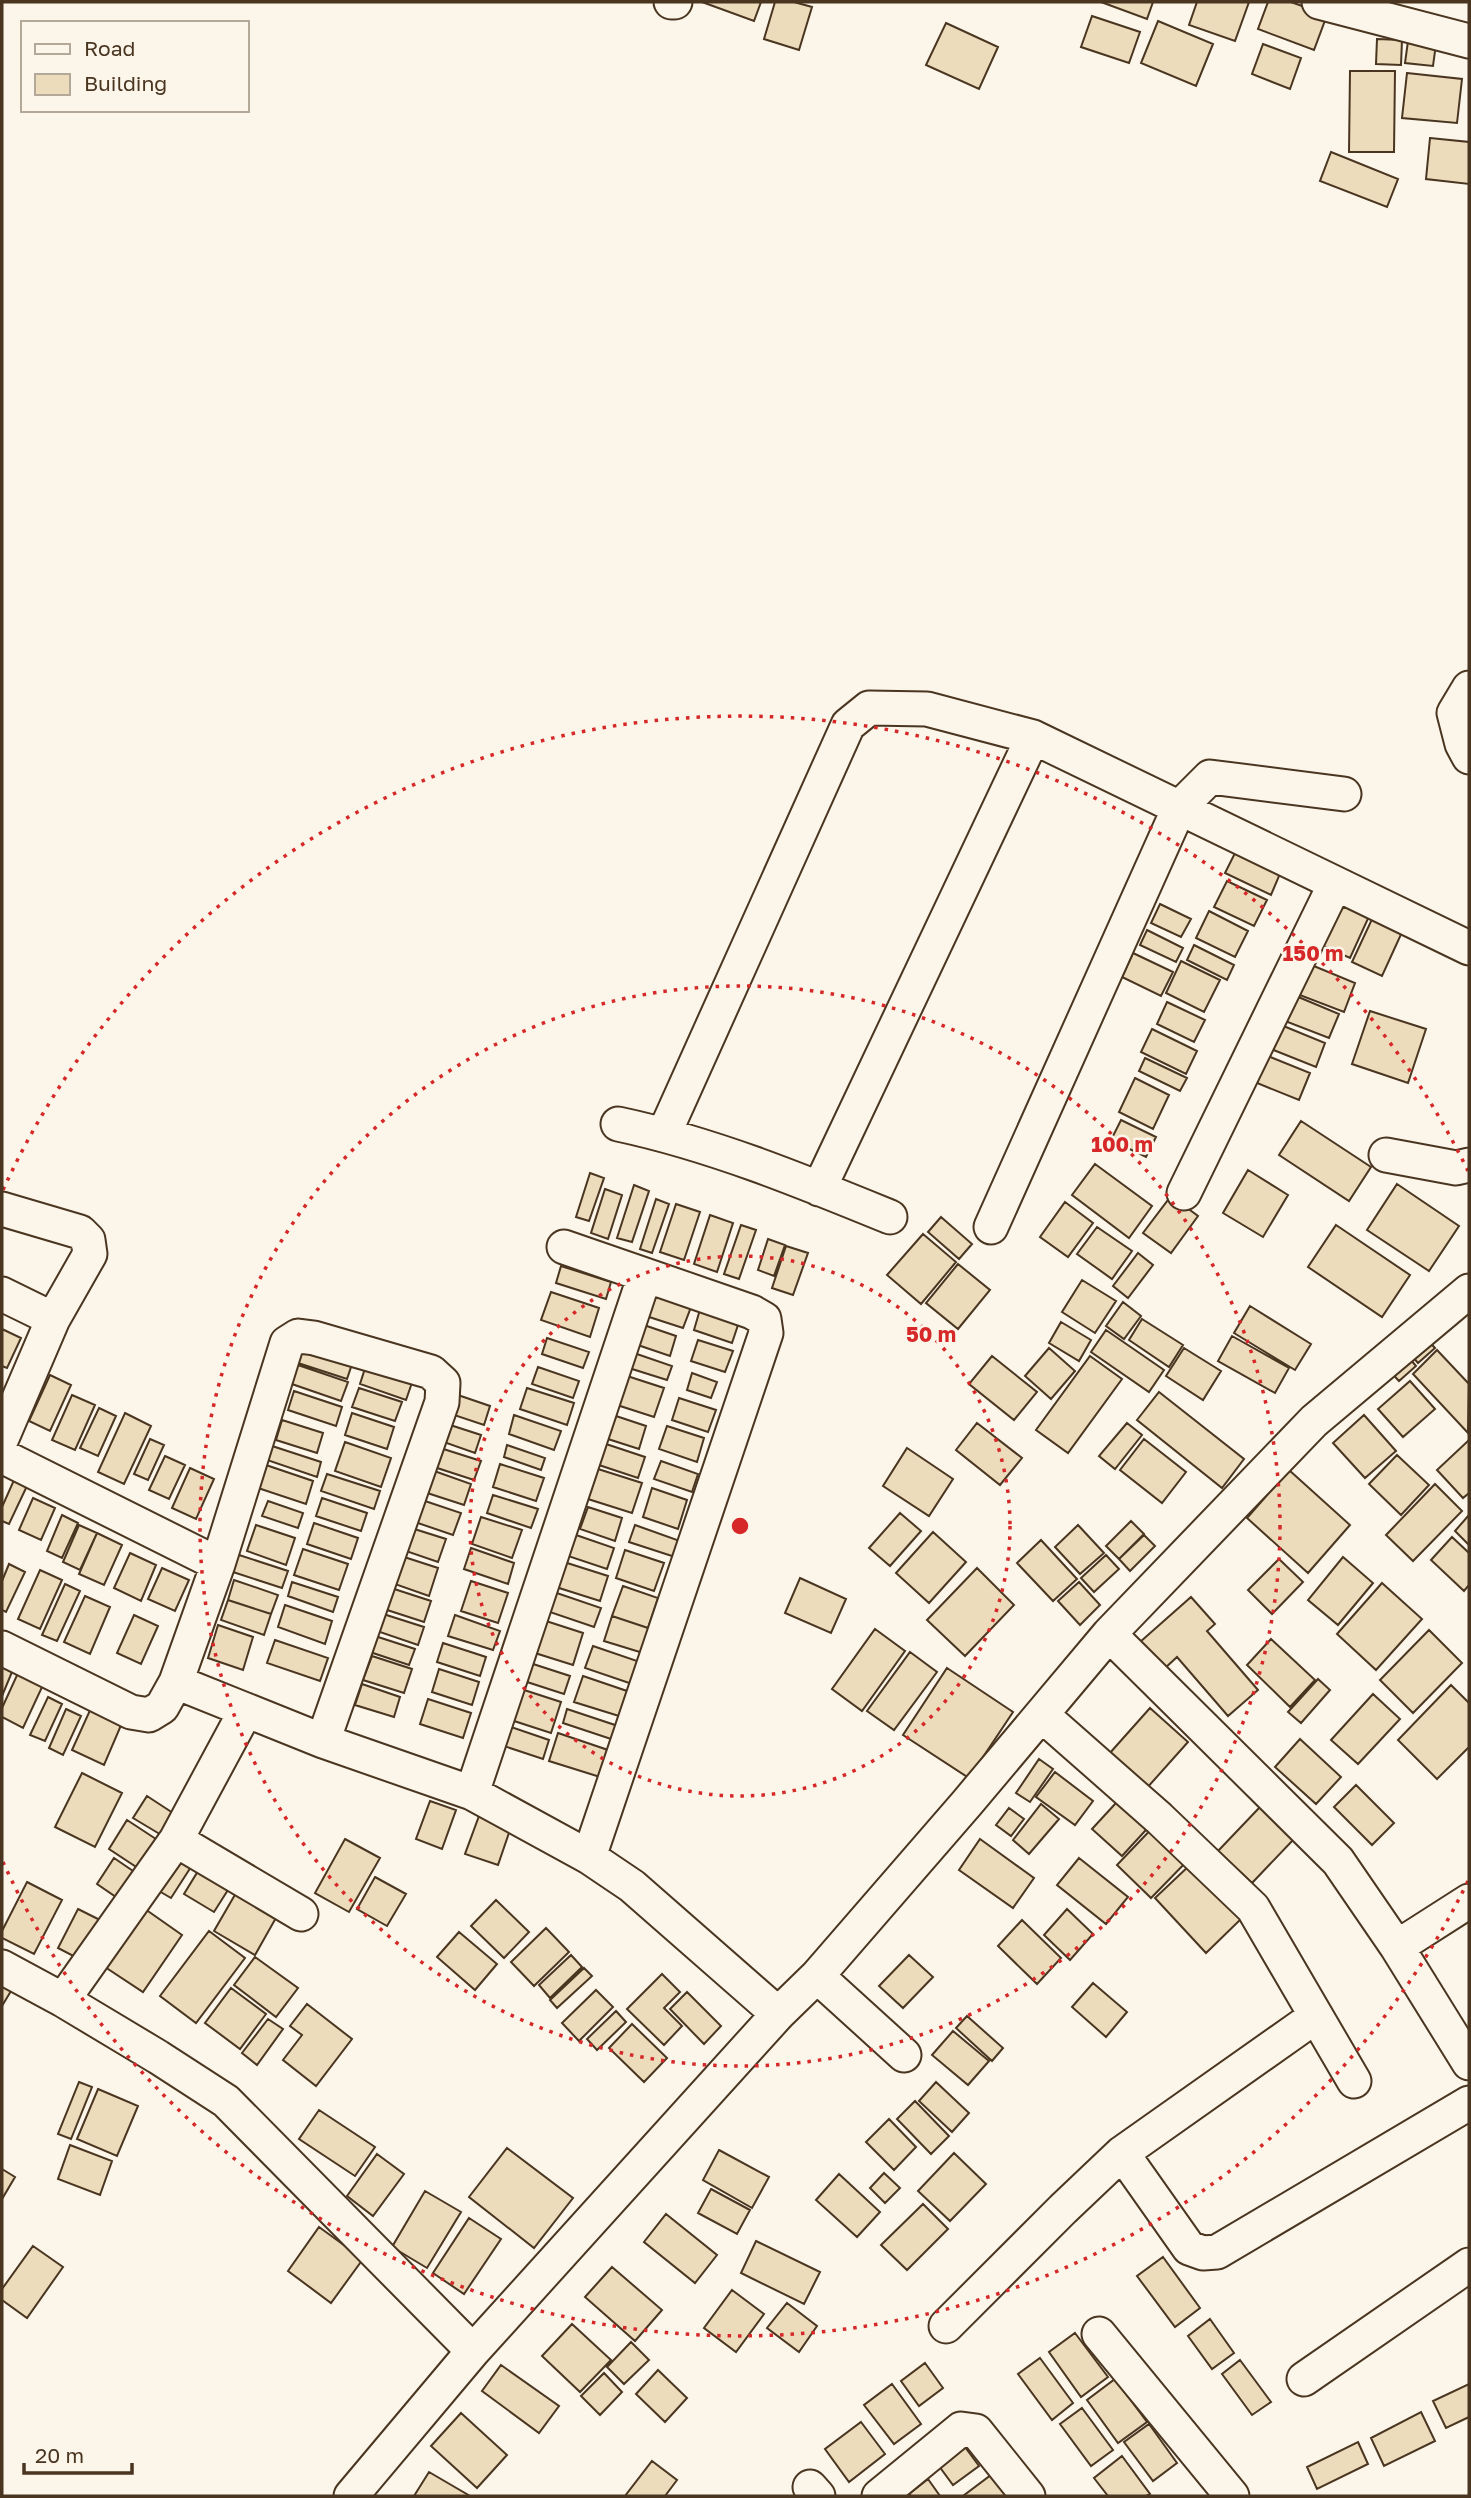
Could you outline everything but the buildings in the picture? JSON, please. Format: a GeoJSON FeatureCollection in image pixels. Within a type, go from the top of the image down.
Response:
{"type":"FeatureCollection","features":[{"type":"Feature","properties":{"kind":"street"},"geometry":{"type":"LineString","coordinates":[[1319,2],[1469,41]]}},
{"type":"Feature","properties":{"kind":"street"},"geometry":{"type":"LineString","coordinates":[[1469,688],[1454,713],[1462,744],[1469,757]]}},
{"type":"Feature","properties":{"kind":"street"},"geometry":{"type":"LineString","coordinates":[[664,1134],[848,725],[869,708],[927,709],[1033,737],[1469,948]]}},
{"type":"Feature","properties":{"kind":"street"},"geometry":{"type":"LineString","coordinates":[[819,1188],[1033,737]]}},
{"type":"Feature","properties":{"kind":"street"},"geometry":{"type":"LineString","coordinates":[[991,1227],[1179,808],[1210,777],[1344,794]]}},
{"type":"Feature","properties":{"kind":"street"},"geometry":{"type":"LineString","coordinates":[[1184,1193],[1335,884]]}},
{"type":"Feature","properties":{"kind":"street"},"geometry":{"type":"LineString","coordinates":[[618,1124],[664,1134],[819,1188],[890,1217]]}},
{"type":"Feature","properties":{"kind":"street"},"geometry":{"type":"LineString","coordinates":[[1386,1155],[1456,1168],[1469,1165]]}},
{"type":"Feature","properties":{"kind":"street"},"geometry":{"type":"LineString","coordinates":[[2,1209],[80,1232],[88,1240],[90,1254],[53,1319],[2,1438]]}},
{"type":"Feature","properties":{"kind":"street"},"geometry":{"type":"LineString","coordinates":[[564,1247],[752,1311],[764,1319],[766,1333],[589,1857]]}},
{"type":"Feature","properties":{"kind":"street"},"geometry":{"type":"LineString","coordinates":[[472,1793],[645,1275]]}},
{"type":"Feature","properties":{"kind":"street"},"geometry":{"type":"LineString","coordinates":[[351,2496],[473,2351],[778,2014],[817,1976],[1109,1634],[1314,1421],[1469,1291]]}},
{"type":"Feature","properties":{"kind":"street"},"geometry":{"type":"LineString","coordinates":[[2,1294],[53,1319]]}},
{"type":"Feature","properties":{"kind":"street"},"geometry":{"type":"LineString","coordinates":[[2,1647],[131,1712],[149,1715],[162,1707],[176,1682],[218,1564],[287,1343],[299,1336],[314,1338],[431,1372],[443,1383],[442,1402],[323,1741]]}},
{"type":"Feature","properties":{"kind":"street"},"geometry":{"type":"LineString","coordinates":[[2,1456],[218,1564]]}},
{"type":"Feature","properties":{"kind":"street"},"geometry":{"type":"LineString","coordinates":[[1109,1634],[1338,1861],[1397,1947],[1469,2063]]}},
{"type":"Feature","properties":{"kind":"street"},"geometry":{"type":"LineString","coordinates":[[176,1682],[323,1741],[472,1793],[589,1857],[632,1886],[778,2014]]}},
{"type":"Feature","properties":{"kind":"street"},"geometry":{"type":"LineString","coordinates":[[63,2000],[176,1840],[246,1710]]}},
{"type":"Feature","properties":{"kind":"street"},"geometry":{"type":"LineString","coordinates":[[1042,1715],[1159,1818],[1253,1908],[1354,2081]]}},
{"type":"Feature","properties":{"kind":"street"},"geometry":{"type":"LineString","coordinates":[[176,1840],[301,1914]]}},
{"type":"Feature","properties":{"kind":"street"},"geometry":{"type":"LineString","coordinates":[[1397,1947],[1469,1901]]}},
{"type":"Feature","properties":{"kind":"street"},"geometry":{"type":"LineString","coordinates":[[2,1967],[63,2000],[226,2101],[473,2351]]}},
{"type":"Feature","properties":{"kind":"street"},"geometry":{"type":"LineString","coordinates":[[817,1976],[905,2055]]}},
{"type":"Feature","properties":{"kind":"street"},"geometry":{"type":"LineString","coordinates":[[946,2326],[1122,2153],[1302,2026]]}},
{"type":"Feature","properties":{"kind":"street"},"geometry":{"type":"LineString","coordinates":[[1122,2153],[1189,2248],[1203,2253],[1217,2252],[1469,2103]]}},
{"type":"Feature","properties":{"kind":"street"},"geometry":{"type":"LineString","coordinates":[[1304,2379],[1469,2265]]}},
{"type":"Feature","properties":{"kind":"street"},"geometry":{"type":"LineString","coordinates":[[1099,2334],[1227,2494]]}},
{"type":"Feature","properties":{"kind":"street"},"geometry":{"type":"LineString","coordinates":[[879,2496],[961,2429],[968,2428],[976,2431],[1028,2496]]}}]}
